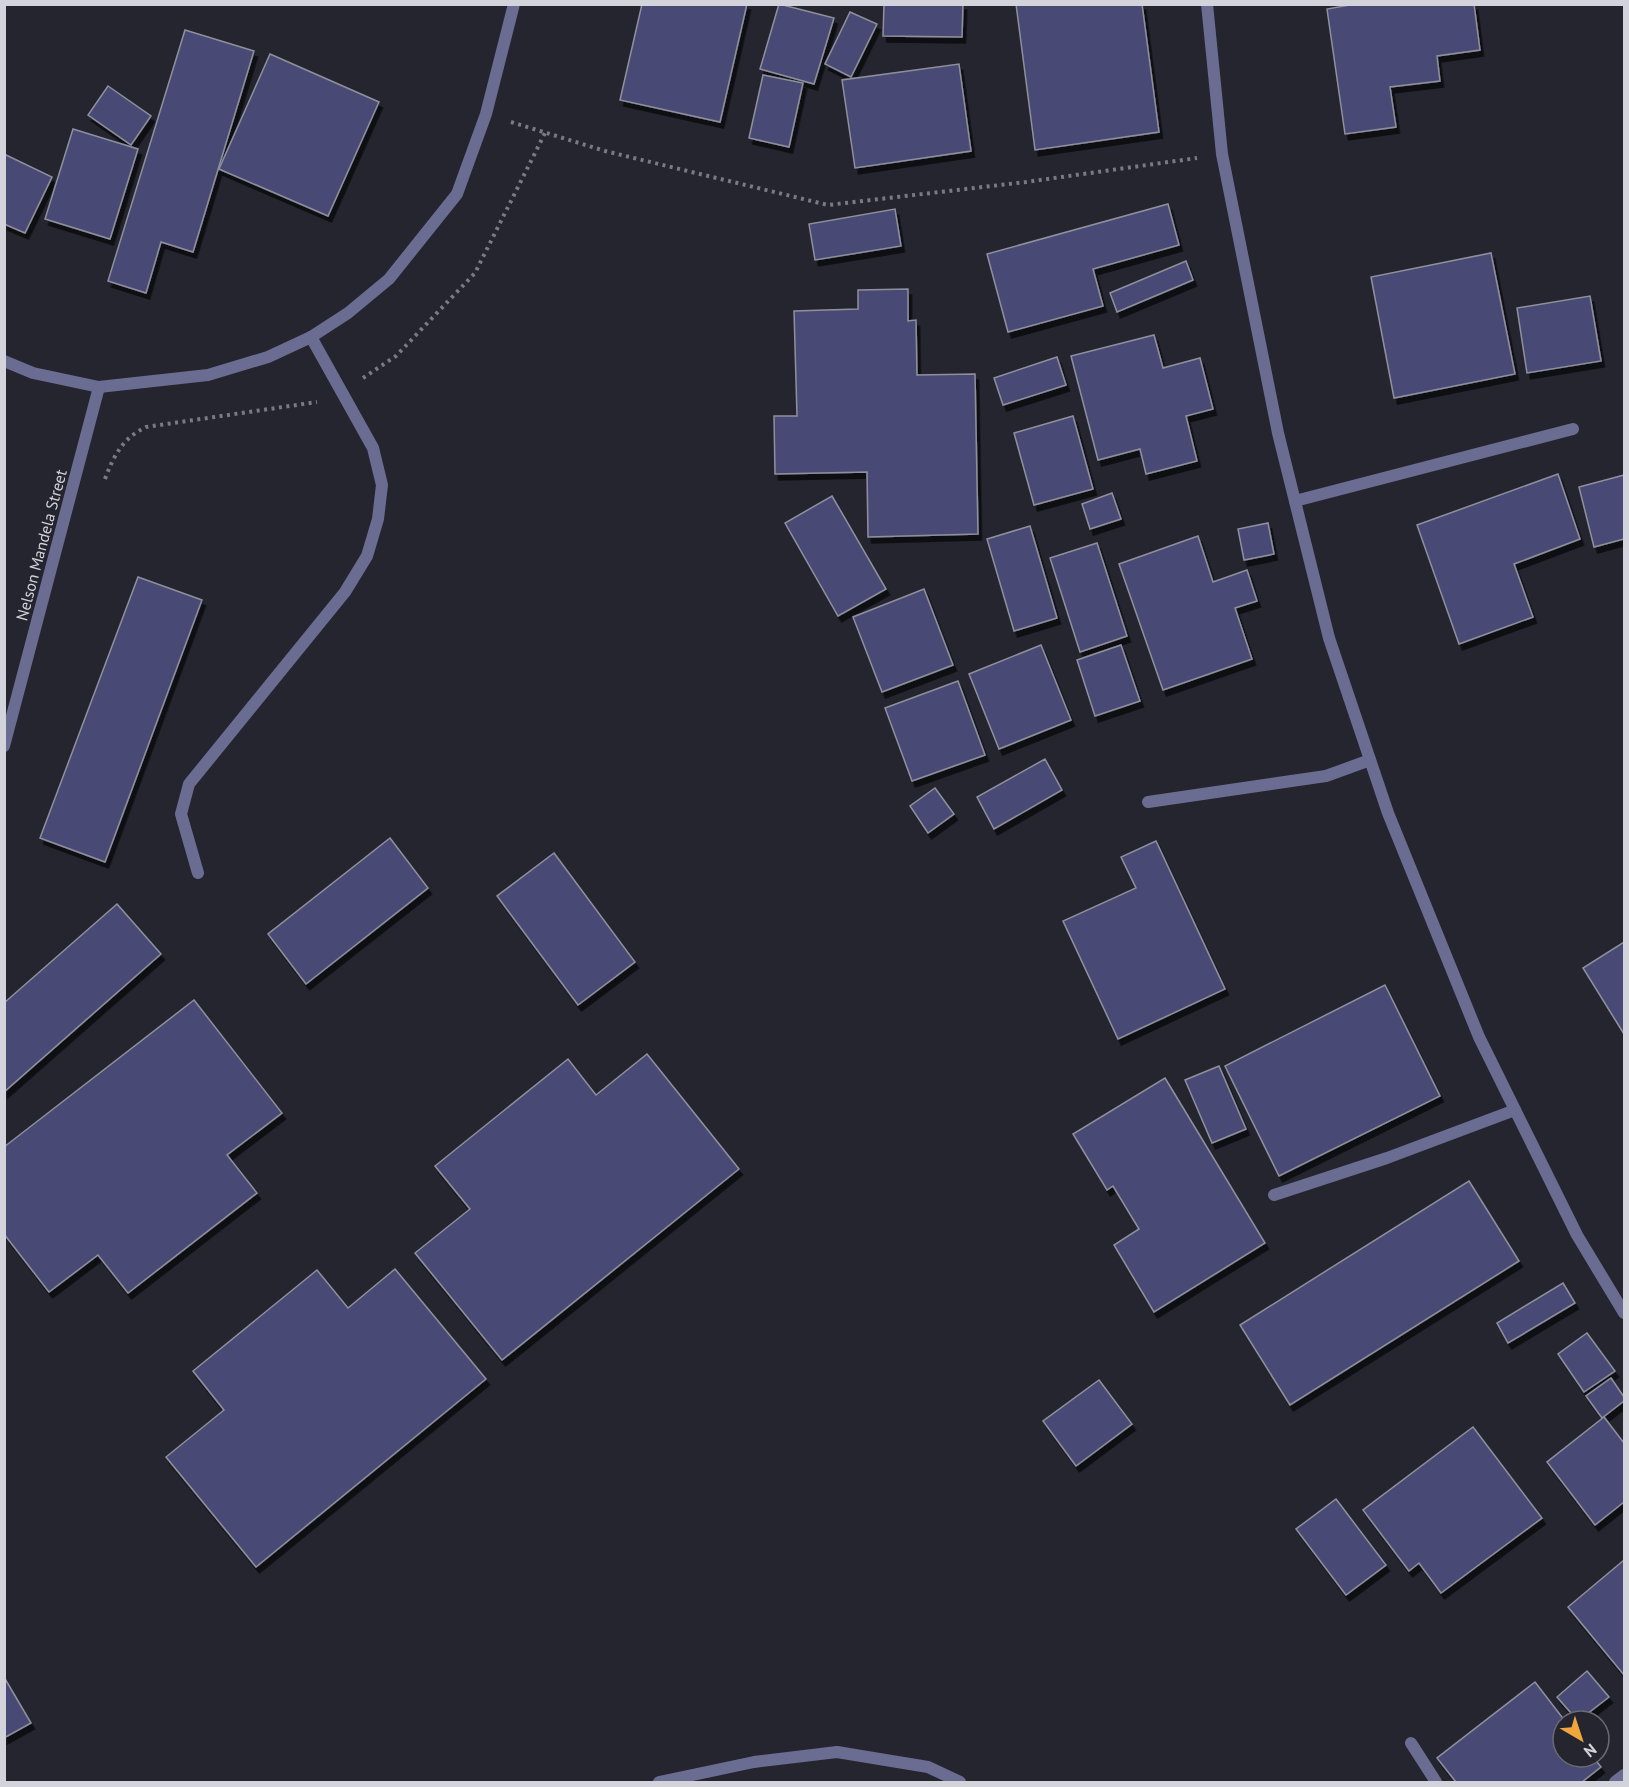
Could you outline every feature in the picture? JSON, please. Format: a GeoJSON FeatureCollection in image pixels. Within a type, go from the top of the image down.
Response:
{"type":"FeatureCollection","features":[{"type":"Feature","properties":{"kind":"street"},"geometry":{"type":"LineString","coordinates":[[4,361],[33,373],[99,387],[208,375],[268,357],[311,337],[348,313],[389,279],[457,194],[486,114],[514,4]]}},
{"type":"Feature","properties":{"kind":"street"},"geometry":{"type":"LineString","coordinates":[[1207,4],[1222,154],[1278,433],[1329,638],[1388,813],[1479,1037],[1577,1235],[1624,1313]]}},
{"type":"Feature","properties":{"kind":"street"},"geometry":{"type":"LineString","coordinates":[[198,873],[181,814],[189,784],[345,592],[367,556],[378,519],[382,485],[373,448],[311,337]]}},
{"type":"Feature","properties":{"kind":"street","name":"Nelson Mandela Street"},"geometry":{"type":"LineString","coordinates":[[4,746],[99,387]]}},
{"type":"Feature","properties":{"kind":"street"},"geometry":{"type":"LineString","coordinates":[[1295,501],[1574,429]]}},
{"type":"Feature","properties":{"kind":"street"},"geometry":{"type":"LineString","coordinates":[[1148,802],[1326,776],[1370,760]]}},
{"type":"Feature","properties":{"kind":"street"},"geometry":{"type":"LineString","coordinates":[[1274,1196],[1387,1158],[1515,1110]]}},
{"type":"Feature","properties":{"kind":"street"},"geometry":{"type":"LineString","coordinates":[[1411,1743],[1436,1782]]}},
{"type":"Feature","properties":{"kind":"street"},"geometry":{"type":"LineString","coordinates":[[659,1782],[754,1762],[837,1752],[928,1767],[960,1782]]}},
{"type":"Feature","properties":{"kind":"street"},"geometry":{"type":"LineString","coordinates":[[1615,1782],[1624,1775]]}},
{"type":"Feature","properties":{"kind":"path"},"geometry":{"type":"LineString","coordinates":[[486,114],[605,151],[828,205],[1026,182],[1222,154]]}},
{"type":"Feature","properties":{"kind":"path"},"geometry":{"type":"LineString","coordinates":[[100,489],[113,456],[124,440],[146,427],[316,402],[343,391],[396,356],[475,273],[545,133]]}},
{"type":"Feature","properties":{"kind":"building"},"geometry":{"type":"Polygon","coordinates":[[[642,4],[747,4],[720,122],[620,100],[642,4]]]}},
{"type":"Feature","properties":{"kind":"building"},"geometry":{"type":"Polygon","coordinates":[[[779,4],[834,18],[814,84],[760,69],[779,4]]]}},
{"type":"Feature","properties":{"kind":"building"},"geometry":{"type":"Polygon","coordinates":[[[884,4],[963,4],[962,37],[883,36],[884,4]]]}},
{"type":"Feature","properties":{"kind":"building"},"geometry":{"type":"Polygon","coordinates":[[[1016,4],[1142,4],[1159,132],[1035,150],[1016,4]]]}},
{"type":"Feature","properties":{"kind":"building"},"geometry":{"type":"Polygon","coordinates":[[[1355,4],[1474,4],[1480,50],[1437,56],[1440,81],[1390,87],[1396,127],[1345,134],[1327,9],[1355,4]]]}},
{"type":"Feature","properties":{"kind":"building"},"geometry":{"type":"Polygon","coordinates":[[[850,12],[877,24],[851,77],[825,64],[850,12]]]}},
{"type":"Feature","properties":{"kind":"building"},"geometry":{"type":"Polygon","coordinates":[[[185,30],[254,51],[193,252],[161,242],[146,293],[108,281],[185,30]]]}},
{"type":"Feature","properties":{"kind":"building"},"geometry":{"type":"Polygon","coordinates":[[[270,54],[379,102],[328,216],[219,169],[270,54]]]}},
{"type":"Feature","properties":{"kind":"building"},"geometry":{"type":"Polygon","coordinates":[[[959,64],[971,151],[855,168],[842,80],[959,64]]]}},
{"type":"Feature","properties":{"kind":"building"},"geometry":{"type":"Polygon","coordinates":[[[763,75],[803,83],[789,147],[749,138],[763,75]]]}},
{"type":"Feature","properties":{"kind":"building"},"geometry":{"type":"Polygon","coordinates":[[[108,86],[151,116],[131,145],[88,115],[108,86]]]}},
{"type":"Feature","properties":{"kind":"building"},"geometry":{"type":"Polygon","coordinates":[[[73,129],[138,149],[110,239],[45,219],[73,129]]]}},
{"type":"Feature","properties":{"kind":"building"},"geometry":{"type":"Polygon","coordinates":[[[4,154],[52,177],[25,233],[4,224],[4,154]]]}},
{"type":"Feature","properties":{"kind":"building"},"geometry":{"type":"Polygon","coordinates":[[[1168,204],[1179,245],[1093,269],[1103,306],[1008,332],[987,254],[1168,204]]]}},
{"type":"Feature","properties":{"kind":"building"},"geometry":{"type":"Polygon","coordinates":[[[895,209],[901,246],[815,260],[809,224],[895,209]]]}},
{"type":"Feature","properties":{"kind":"building"},"geometry":{"type":"Polygon","coordinates":[[[1491,253],[1515,374],[1394,398],[1371,277],[1491,253]]]}},
{"type":"Feature","properties":{"kind":"building"},"geometry":{"type":"Polygon","coordinates":[[[1186,261],[1193,280],[1117,312],[1110,293],[1186,261]]]}},
{"type":"Feature","properties":{"kind":"building"},"geometry":{"type":"Polygon","coordinates":[[[908,289],[908,321],[916,320],[917,375],[975,374],[978,534],[868,537],[867,472],[775,474],[774,416],[797,416],[794,311],[858,309],[858,290],[908,289]]]}},
{"type":"Feature","properties":{"kind":"building"},"geometry":{"type":"Polygon","coordinates":[[[1590,296],[1601,361],[1527,373],[1517,308],[1590,296]]]}},
{"type":"Feature","properties":{"kind":"building"},"geometry":{"type":"Polygon","coordinates":[[[1154,335],[1163,368],[1200,358],[1213,409],[1186,416],[1197,461],[1146,474],[1140,449],[1098,460],[1071,356],[1154,335]]]}},
{"type":"Feature","properties":{"kind":"building"},"geometry":{"type":"Polygon","coordinates":[[[1057,357],[1066,385],[1003,405],[994,378],[1057,357]]]}},
{"type":"Feature","properties":{"kind":"building"},"geometry":{"type":"Polygon","coordinates":[[[1073,416],[1093,489],[1034,505],[1014,433],[1073,416]]]}},
{"type":"Feature","properties":{"kind":"building"},"geometry":{"type":"Polygon","coordinates":[[[1558,474],[1580,539],[1514,564],[1533,617],[1459,644],[1417,525],[1558,474]]]}},
{"type":"Feature","properties":{"kind":"building"},"geometry":{"type":"Polygon","coordinates":[[[1624,475],[1624,539],[1594,547],[1579,487],[1624,475]]]}},
{"type":"Feature","properties":{"kind":"building"},"geometry":{"type":"Polygon","coordinates":[[[1112,493],[1121,519],[1090,529],[1082,504],[1112,493]]]}},
{"type":"Feature","properties":{"kind":"building"},"geometry":{"type":"Polygon","coordinates":[[[832,496],[886,589],[838,616],[785,523],[832,496]]]}},
{"type":"Feature","properties":{"kind":"building"},"geometry":{"type":"Polygon","coordinates":[[[1268,523],[1274,554],[1244,560],[1238,529],[1268,523]]]}},
{"type":"Feature","properties":{"kind":"building"},"geometry":{"type":"Polygon","coordinates":[[[1030,526],[1057,618],[1014,631],[987,539],[1030,526]]]}},
{"type":"Feature","properties":{"kind":"building"},"geometry":{"type":"Polygon","coordinates":[[[1198,536],[1213,582],[1247,570],[1257,601],[1235,608],[1252,659],[1163,690],[1119,564],[1198,536]]]}},
{"type":"Feature","properties":{"kind":"building"},"geometry":{"type":"Polygon","coordinates":[[[1097,543],[1127,636],[1080,652],[1050,558],[1097,543]]]}},
{"type":"Feature","properties":{"kind":"building"},"geometry":{"type":"Polygon","coordinates":[[[138,577],[202,600],[105,862],[40,838],[138,577]]]}},
{"type":"Feature","properties":{"kind":"building"},"geometry":{"type":"Polygon","coordinates":[[[924,589],[953,665],[882,692],[853,617],[924,589]]]}},
{"type":"Feature","properties":{"kind":"building"},"geometry":{"type":"Polygon","coordinates":[[[1041,645],[1071,720],[999,749],[969,674],[1041,645]]]}},
{"type":"Feature","properties":{"kind":"building"},"geometry":{"type":"Polygon","coordinates":[[[1121,645],[1140,701],[1095,716],[1077,660],[1121,645]]]}},
{"type":"Feature","properties":{"kind":"building"},"geometry":{"type":"Polygon","coordinates":[[[958,681],[985,755],[912,781],[885,708],[958,681]]]}},
{"type":"Feature","properties":{"kind":"building"},"geometry":{"type":"Polygon","coordinates":[[[1045,759],[1062,790],[994,829],[977,797],[1045,759]]]}},
{"type":"Feature","properties":{"kind":"building"},"geometry":{"type":"Polygon","coordinates":[[[935,788],[954,814],[928,833],[910,806],[935,788]]]}},
{"type":"Feature","properties":{"kind":"building"},"geometry":{"type":"Polygon","coordinates":[[[390,838],[428,888],[306,984],[268,934],[390,838]]]}},
{"type":"Feature","properties":{"kind":"building"},"geometry":{"type":"Polygon","coordinates":[[[1156,841],[1225,989],[1118,1039],[1063,921],[1136,888],[1121,857],[1156,841]]]}},
{"type":"Feature","properties":{"kind":"building"},"geometry":{"type":"Polygon","coordinates":[[[554,853],[635,962],[578,1005],[497,896],[554,853]]]}},
{"type":"Feature","properties":{"kind":"building"},"geometry":{"type":"Polygon","coordinates":[[[117,904],[161,954],[4,1092],[4,1003],[117,904]]]}},
{"type":"Feature","properties":{"kind":"building"},"geometry":{"type":"Polygon","coordinates":[[[1624,942],[1624,1034],[1583,968],[1624,942]]]}},
{"type":"Feature","properties":{"kind":"building"},"geometry":{"type":"Polygon","coordinates":[[[1385,985],[1440,1096],[1279,1176],[1225,1066],[1385,985]]]}},
{"type":"Feature","properties":{"kind":"building"},"geometry":{"type":"Polygon","coordinates":[[[194,1000],[282,1113],[227,1155],[257,1193],[128,1293],[98,1255],[49,1292],[4,1234],[4,1147],[194,1000]]]}},
{"type":"Feature","properties":{"kind":"building"},"geometry":{"type":"Polygon","coordinates":[[[647,1054],[739,1169],[502,1360],[415,1253],[470,1209],[435,1166],[568,1059],[596,1095],[647,1054]]]}},
{"type":"Feature","properties":{"kind":"building"},"geometry":{"type":"Polygon","coordinates":[[[1219,1066],[1246,1129],[1212,1143],[1185,1080],[1219,1066]]]}},
{"type":"Feature","properties":{"kind":"building"},"geometry":{"type":"Polygon","coordinates":[[[1165,1078],[1265,1243],[1154,1312],[1114,1245],[1139,1229],[1113,1186],[1107,1190],[1073,1134],[1165,1078]]]}},
{"type":"Feature","properties":{"kind":"building"},"geometry":{"type":"Polygon","coordinates":[[[1469,1181],[1519,1261],[1290,1405],[1240,1325],[1469,1181]]]}},
{"type":"Feature","properties":{"kind":"building"},"geometry":{"type":"Polygon","coordinates":[[[395,1269],[486,1379],[256,1567],[166,1457],[224,1410],[193,1371],[317,1270],[348,1308],[395,1269]]]}},
{"type":"Feature","properties":{"kind":"building"},"geometry":{"type":"Polygon","coordinates":[[[1563,1283],[1575,1303],[1508,1343],[1497,1323],[1563,1283]]]}},
{"type":"Feature","properties":{"kind":"building"},"geometry":{"type":"Polygon","coordinates":[[[1587,1333],[1615,1371],[1584,1392],[1558,1354],[1587,1333]]]}},
{"type":"Feature","properties":{"kind":"building"},"geometry":{"type":"Polygon","coordinates":[[[1611,1378],[1624,1397],[1624,1401],[1602,1418],[1586,1396],[1611,1378]]]}},
{"type":"Feature","properties":{"kind":"building"},"geometry":{"type":"Polygon","coordinates":[[[1099,1380],[1132,1424],[1076,1466],[1043,1421],[1099,1380]]]}},
{"type":"Feature","properties":{"kind":"building"},"geometry":{"type":"Polygon","coordinates":[[[1604,1417],[1624,1443],[1624,1502],[1595,1525],[1547,1462],[1604,1417]]]}},
{"type":"Feature","properties":{"kind":"building"},"geometry":{"type":"Polygon","coordinates":[[[1473,1427],[1542,1518],[1441,1593],[1419,1563],[1409,1571],[1363,1510],[1473,1427]]]}},
{"type":"Feature","properties":{"kind":"building"},"geometry":{"type":"Polygon","coordinates":[[[1336,1499],[1386,1565],[1346,1595],[1296,1529],[1336,1499]]]}},
{"type":"Feature","properties":{"kind":"building"},"geometry":{"type":"Polygon","coordinates":[[[1624,1560],[1624,1675],[1568,1607],[1624,1560]]]}},
{"type":"Feature","properties":{"kind":"building"},"geometry":{"type":"Polygon","coordinates":[[[1587,1671],[1609,1697],[1594,1709],[1568,1709],[1557,1697],[1587,1671]]]}},
{"type":"Feature","properties":{"kind":"building"},"geometry":{"type":"Polygon","coordinates":[[[4,1677],[31,1723],[4,1738],[4,1677]]]}},
{"type":"Feature","properties":{"kind":"building"},"geometry":{"type":"Polygon","coordinates":[[[1535,1682],[1556,1709],[1551,1709],[1551,1769],[1598,1769],[1582,1782],[1456,1782],[1437,1758],[1535,1682]]]}}]}
